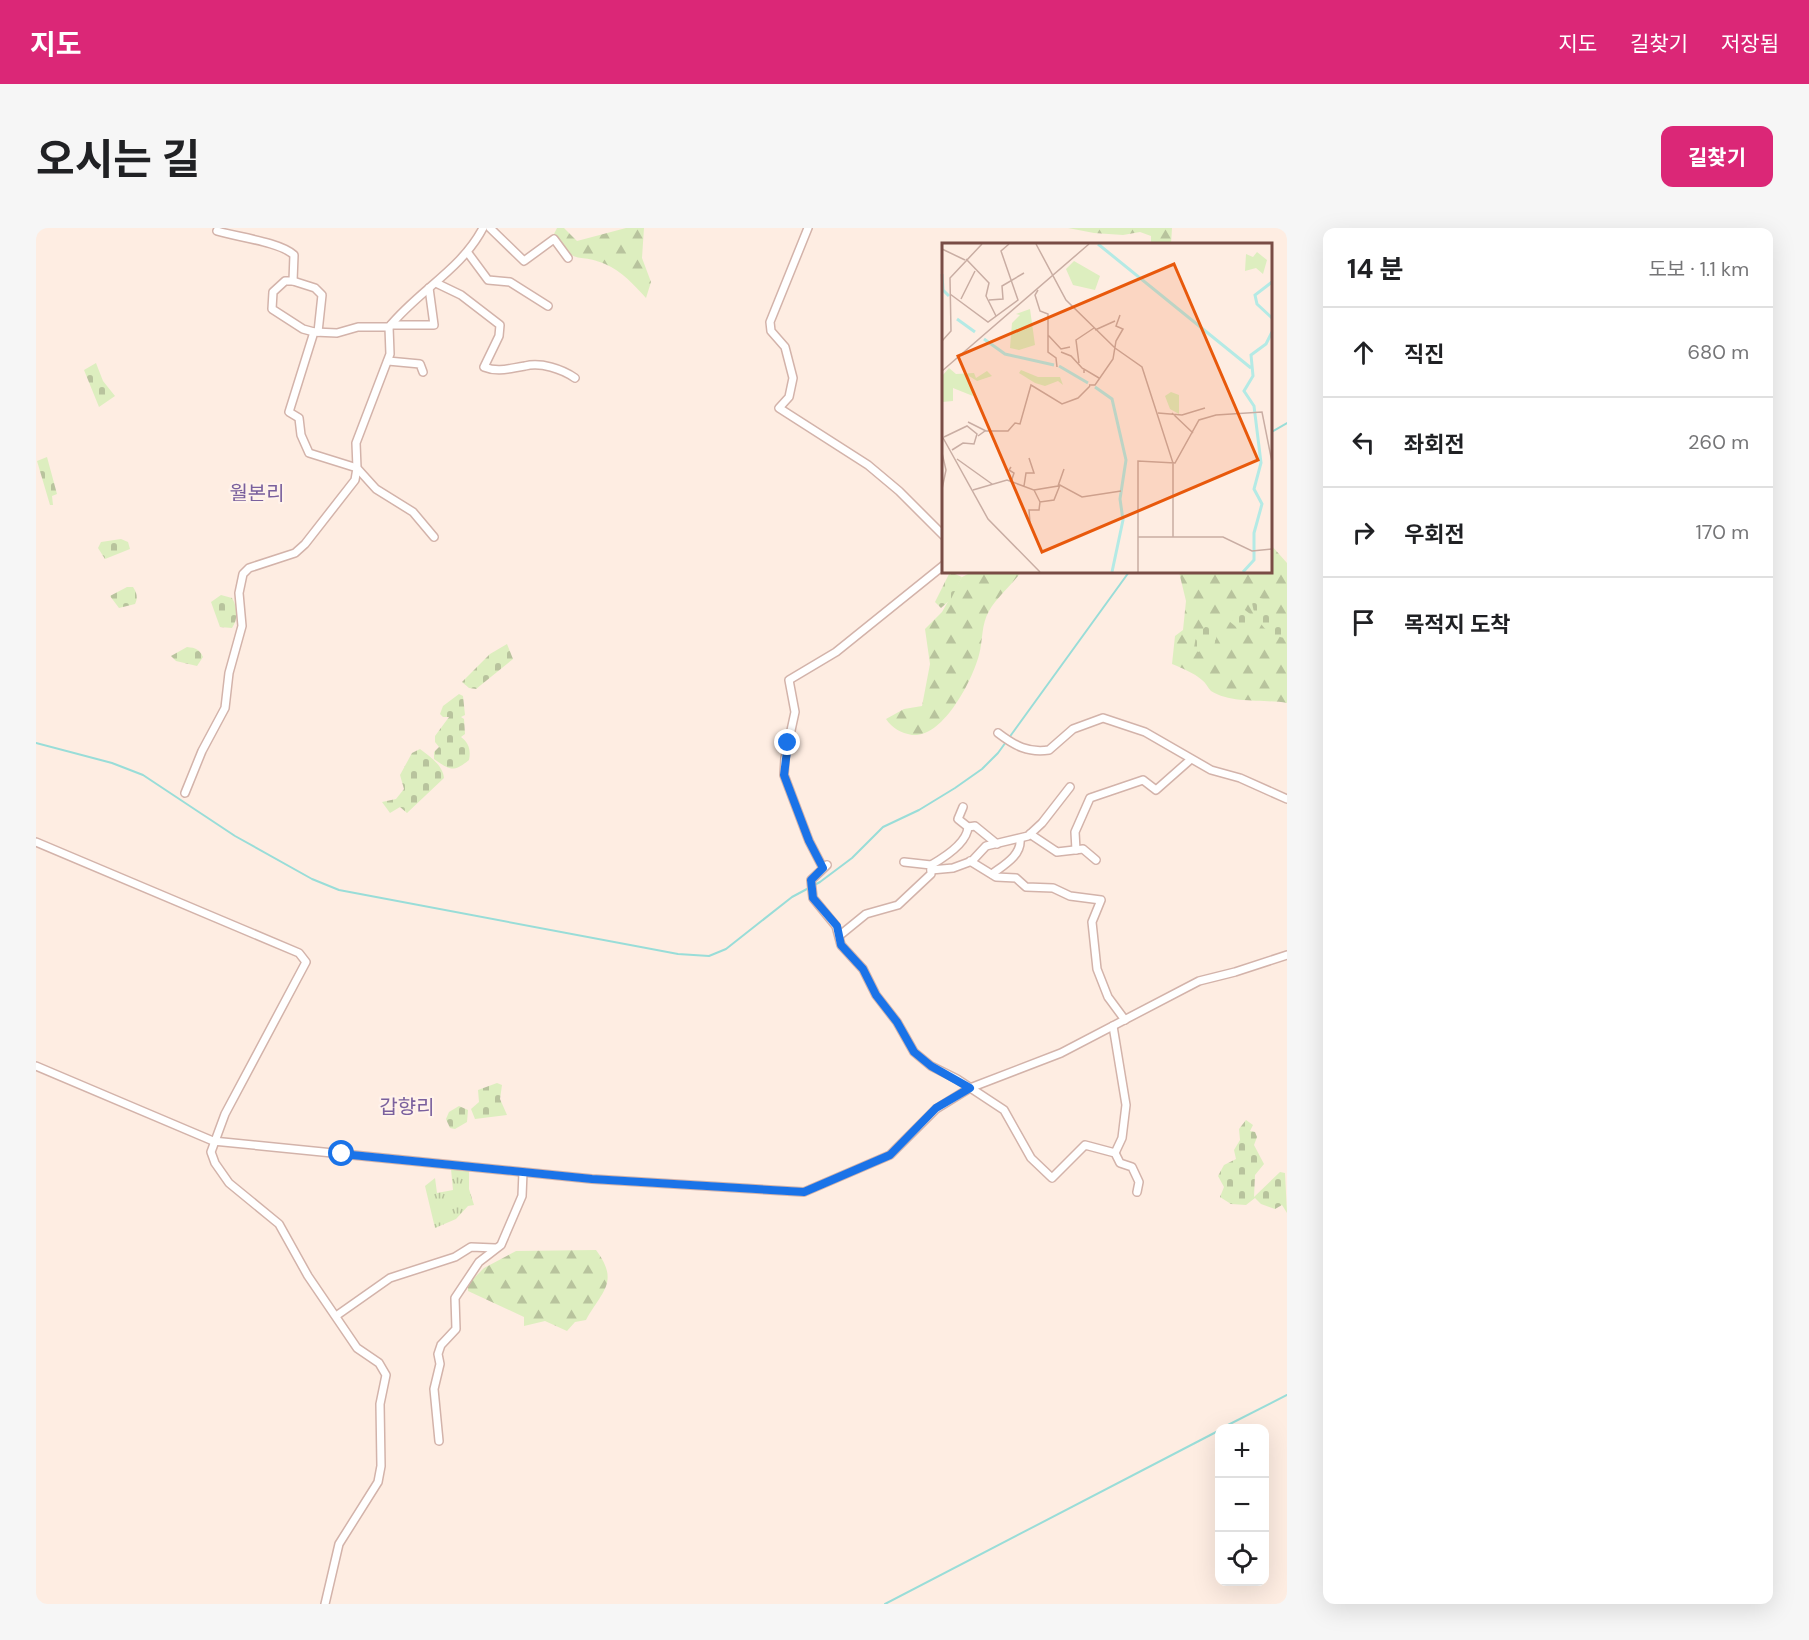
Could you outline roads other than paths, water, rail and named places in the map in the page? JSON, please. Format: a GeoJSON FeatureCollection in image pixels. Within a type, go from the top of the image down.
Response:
{"type":"FeatureCollection","features":[{"type":"Feature","properties":{"kind":"street"},"geometry":{"type":"LineString","coordinates":[[185,794],[202,751],[225,708],[230,673],[242,626],[239,593],[243,574],[249,568],[294,553],[305,544],[352,486],[357,468],[356,443],[388,361],[391,347],[390,326],[407,305],[436,283],[468,253],[483,228]]}},
{"type":"Feature","properties":{"kind":"street"},"geometry":{"type":"LineString","coordinates":[[490,228],[524,261],[554,239],[568,258]]}},
{"type":"Feature","properties":{"kind":"street"},"geometry":{"type":"LineString","coordinates":[[808,228],[770,322],[771,331],[785,347],[793,378],[789,397],[779,408],[868,465],[899,491],[942,534]]}},
{"type":"Feature","properties":{"kind":"street"},"geometry":{"type":"LineString","coordinates":[[217,231],[285,247],[294,255],[293,281]]}},
{"type":"Feature","properties":{"kind":"street"},"geometry":{"type":"LineString","coordinates":[[468,253],[488,280],[510,282],[548,306]]}},
{"type":"Feature","properties":{"kind":"street"},"geometry":{"type":"LineString","coordinates":[[429,288],[434,325],[358,327],[337,333],[316,332],[303,329],[272,309],[273,292],[285,281],[293,281],[315,288],[322,295],[316,332],[289,412],[299,418],[301,435],[309,453],[357,468],[376,489],[413,512],[434,537]]}},
{"type":"Feature","properties":{"kind":"street"},"geometry":{"type":"LineString","coordinates":[[436,283],[460,295],[500,325],[499,336],[484,367],[498,371],[526,365],[552,368],[566,372],[574,378]]}},
{"type":"Feature","properties":{"kind":"street"},"geometry":{"type":"LineString","coordinates":[[388,361],[420,364],[423,372]]}},
{"type":"Feature","properties":{"kind":"street"},"geometry":{"type":"LineString","coordinates":[[942,567],[836,652],[789,680],[795,712],[785,758],[784,775],[809,841],[825,867],[810,882],[811,893],[837,926],[841,945],[863,969],[876,995],[897,1022],[914,1052],[931,1066],[991,1100],[1007,1113],[1031,1158],[1052,1178],[1083,1145],[1115,1153],[1120,1163],[1135,1171],[1139,1182],[1137,1192]]}},
{"type":"Feature","properties":{"kind":"street"},"geometry":{"type":"LineString","coordinates":[[1000,735],[1012,744],[1027,750],[1049,750],[1073,729],[1103,718],[1145,732],[1190,760],[1287,799]]}},
{"type":"Feature","properties":{"kind":"street"},"geometry":{"type":"LineString","coordinates":[[1076,850],[1076,832],[1090,798],[1143,780],[1156,790],[1190,760]]}},
{"type":"Feature","properties":{"kind":"street"},"geometry":{"type":"LineString","coordinates":[[904,862],[948,869],[970,861],[984,848],[1020,839],[1030,834],[1053,810],[1070,787]]}},
{"type":"Feature","properties":{"kind":"street"},"geometry":{"type":"LineString","coordinates":[[963,807],[958,819],[968,827],[975,826],[997,844]]}},
{"type":"Feature","properties":{"kind":"street"},"geometry":{"type":"LineString","coordinates":[[931,867],[959,845],[968,827]]}},
{"type":"Feature","properties":{"kind":"street"},"geometry":{"type":"LineString","coordinates":[[1030,834],[1057,852],[1083,849],[1096,860]]}},
{"type":"Feature","properties":{"kind":"street"},"geometry":{"type":"LineString","coordinates":[[992,874],[1021,848],[1020,839]]}},
{"type":"Feature","properties":{"kind":"street"},"geometry":{"type":"LineString","coordinates":[[36,842],[304,957],[306,965],[225,1114],[213,1141],[211,1152],[221,1173],[236,1191],[259,1205],[279,1224],[308,1276],[357,1347],[379,1363],[386,1380],[380,1404],[381,1466],[378,1482],[339,1544],[325,1604]]}},
{"type":"Feature","properties":{"kind":"street"},"geometry":{"type":"LineString","coordinates":[[970,861],[1000,879],[1016,878],[1026,887],[1053,888],[1070,896],[1101,900],[1092,922],[1097,969],[1107,997],[1125,1020]]}},
{"type":"Feature","properties":{"kind":"street"},"geometry":{"type":"LineString","coordinates":[[839,936],[866,914],[898,905],[931,874],[931,867]]}},
{"type":"Feature","properties":{"kind":"street"},"geometry":{"type":"LineString","coordinates":[[36,1066],[213,1141],[523,1172],[804,1192],[890,1155],[936,1108],[970,1088],[1047,1059],[1199,981],[1287,955]]}},
{"type":"Feature","properties":{"kind":"street"},"geometry":{"type":"LineString","coordinates":[[1113,1026],[1126,1105],[1122,1138],[1115,1153]]}},
{"type":"Feature","properties":{"kind":"street"},"geometry":{"type":"LineString","coordinates":[[438,1441],[434,1389],[440,1364],[438,1354],[441,1346],[456,1329],[455,1298],[473,1269],[501,1245],[522,1196],[523,1172]]}},
{"type":"Feature","properties":{"kind":"street"},"geometry":{"type":"LineString","coordinates":[[336,1316],[390,1278],[455,1257],[471,1247],[495,1248]]}},
{"type":"Feature","properties":{"kind":"waterway"},"geometry":{"type":"LineString","coordinates":[[1272,432],[1287,423]]}},
{"type":"Feature","properties":{"kind":"waterway"},"geometry":{"type":"LineString","coordinates":[[36,743],[112,763],[143,775],[235,836],[312,879],[339,890],[678,954],[709,956],[726,949],[792,897],[820,882],[852,858],[883,827],[919,810],[982,769],[998,753],[1128,573]]}},
{"type":"Feature","properties":{"kind":"waterway"},"geometry":{"type":"LineString","coordinates":[[1230,1424],[1287,1395]]}},
{"type":"Feature","properties":{"kind":"waterway"},"geometry":{"type":"LineString","coordinates":[[885,1604],[1215,1433]]}},
{"type":"Feature","properties":{"kind":"district","name":"월본리"},"geometry":{"type":"Point","coordinates":[257,493]}},
{"type":"Feature","properties":{"kind":"district","name":"갑향리"},"geometry":{"type":"Point","coordinates":[407,1107]}}]}
